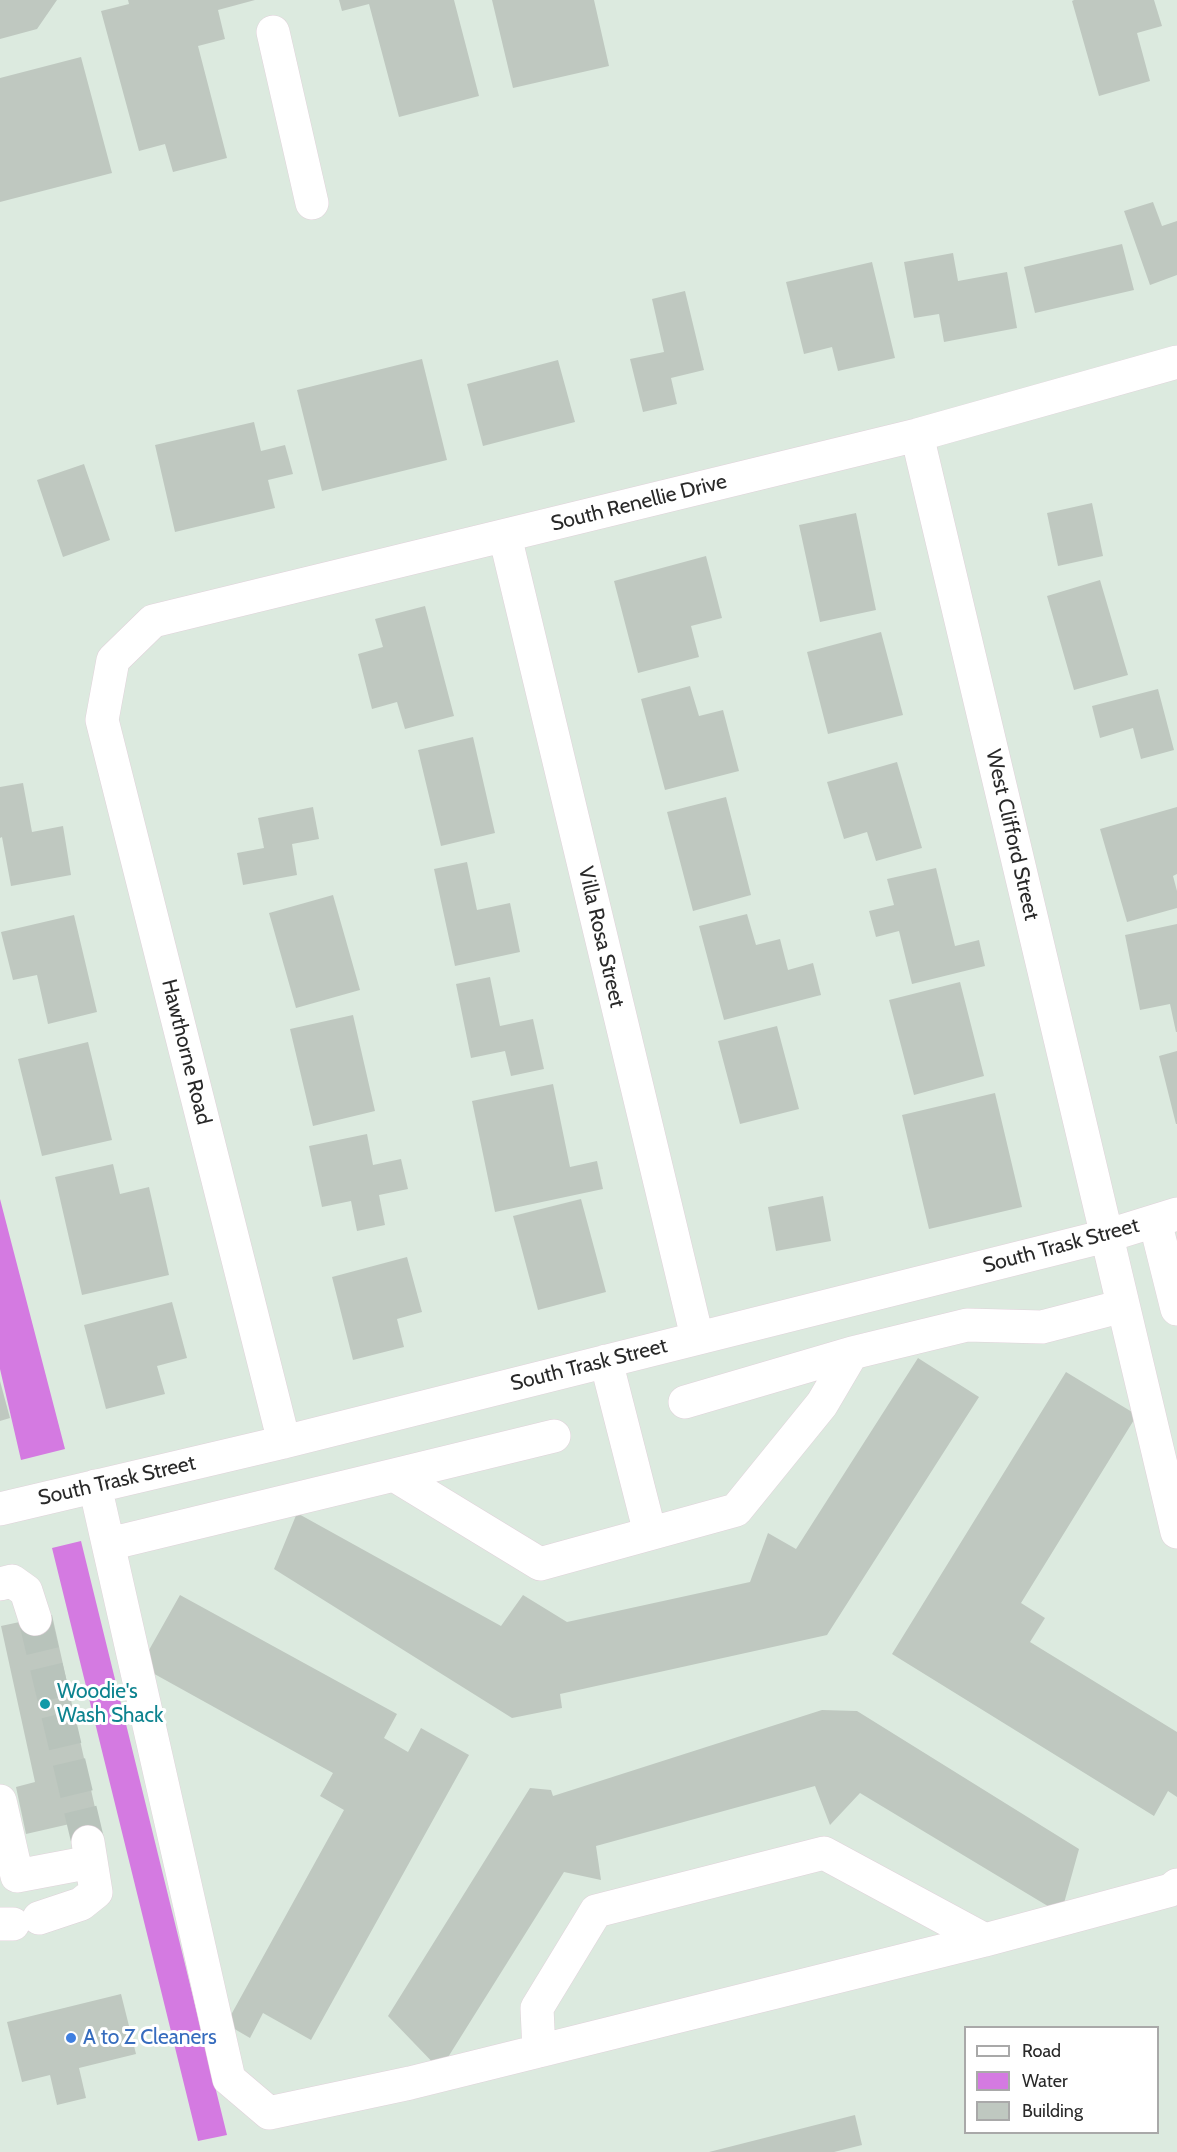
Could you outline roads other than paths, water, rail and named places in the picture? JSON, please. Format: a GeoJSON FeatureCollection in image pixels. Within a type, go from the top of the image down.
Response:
{"type":"FeatureCollection","features":[{"type":"Feature","properties":{"kind":"street"},"geometry":{"type":"LineString","coordinates":[[273,32],[312,203]]}},
{"type":"Feature","properties":{"kind":"street","name":"South Renellie Drive"},"geometry":{"type":"LineString","coordinates":[[113,660],[153,621],[917,435],[1177,362]]}},
{"type":"Feature","properties":{"kind":"street","name":"West Clifford Street"},"geometry":{"type":"LineString","coordinates":[[917,435],[1177,1532]]}},
{"type":"Feature","properties":{"kind":"street","name":"Villa Rosa Street"},"geometry":{"type":"LineString","coordinates":[[505,536],[697,1337]]}},
{"type":"Feature","properties":{"kind":"street","name":"Hawthorne Road"},"geometry":{"type":"LineString","coordinates":[[113,660],[102,720],[284,1442]]}},
{"type":"Feature","properties":{"kind":"street"},"geometry":{"type":"LineString","coordinates":[[1166,1217],[1177,1308]]}},
{"type":"Feature","properties":{"kind":"street","name":"South Trask Street"},"geometry":{"type":"LineString","coordinates":[[9,1506],[284,1442],[1106,1236],[1166,1217]]}},
{"type":"Feature","properties":{"kind":"street"},"geometry":{"type":"LineString","coordinates":[[685,1402],[852,1353],[967,1325],[1042,1327],[1123,1306]]}},
{"type":"Feature","properties":{"kind":"street"},"geometry":{"type":"LineString","coordinates":[[394,1475],[540,1564],[736,1510],[822,1404],[852,1353]]}},
{"type":"Feature","properties":{"kind":"street"},"geometry":{"type":"LineString","coordinates":[[606,1360],[650,1533]]}},
{"type":"Feature","properties":{"kind":"street"},"geometry":{"type":"LineString","coordinates":[[109,1544],[554,1436]]}},
{"type":"Feature","properties":{"kind":"street"},"geometry":{"type":"LineString","coordinates":[[89,1487],[109,1544],[135,1669],[229,2079],[269,2113],[410,2084],[985,1940],[1171,1890],[1177,1885]]}},
{"type":"Feature","properties":{"kind":"street"},"geometry":{"type":"LineString","coordinates":[[0,1584],[12,1581],[26,1591],[35,1619]]}},
{"type":"Feature","properties":{"kind":"street"},"geometry":{"type":"LineString","coordinates":[[0,1801],[17,1876],[90,1852],[96,1892],[81,1904],[17,1922]]}},
{"type":"Feature","properties":{"kind":"street"},"geometry":{"type":"LineString","coordinates":[[539,2051],[537,2008],[596,1911],[824,1853],[985,1940]]}},
{"type":"Feature","properties":{"kind":"water"},"geometry":{"type":"Polygon","coordinates":[[[0,1199],[65,1449],[21,1460],[0,1369],[0,1199]]]}},
{"type":"Feature","properties":{"kind":"water"},"geometry":{"type":"Polygon","coordinates":[[[81,1541],[227,2135],[198,2141],[52,1548],[81,1541]]]}},
{"type":"Feature","properties":{"kind":"tunnel"},"geometry":{"type":"LineString","coordinates":[[35,1619],[88,1842]]}},
{"type":"Feature","properties":{"kind":"place","name":"Woodie's Wash Shack"},"geometry":{"type":"Point","coordinates":[45,1704]}},
{"type":"Feature","properties":{"kind":"place","name":"A to Z Cleaners"},"geometry":{"type":"Point","coordinates":[71,2038]}}]}
